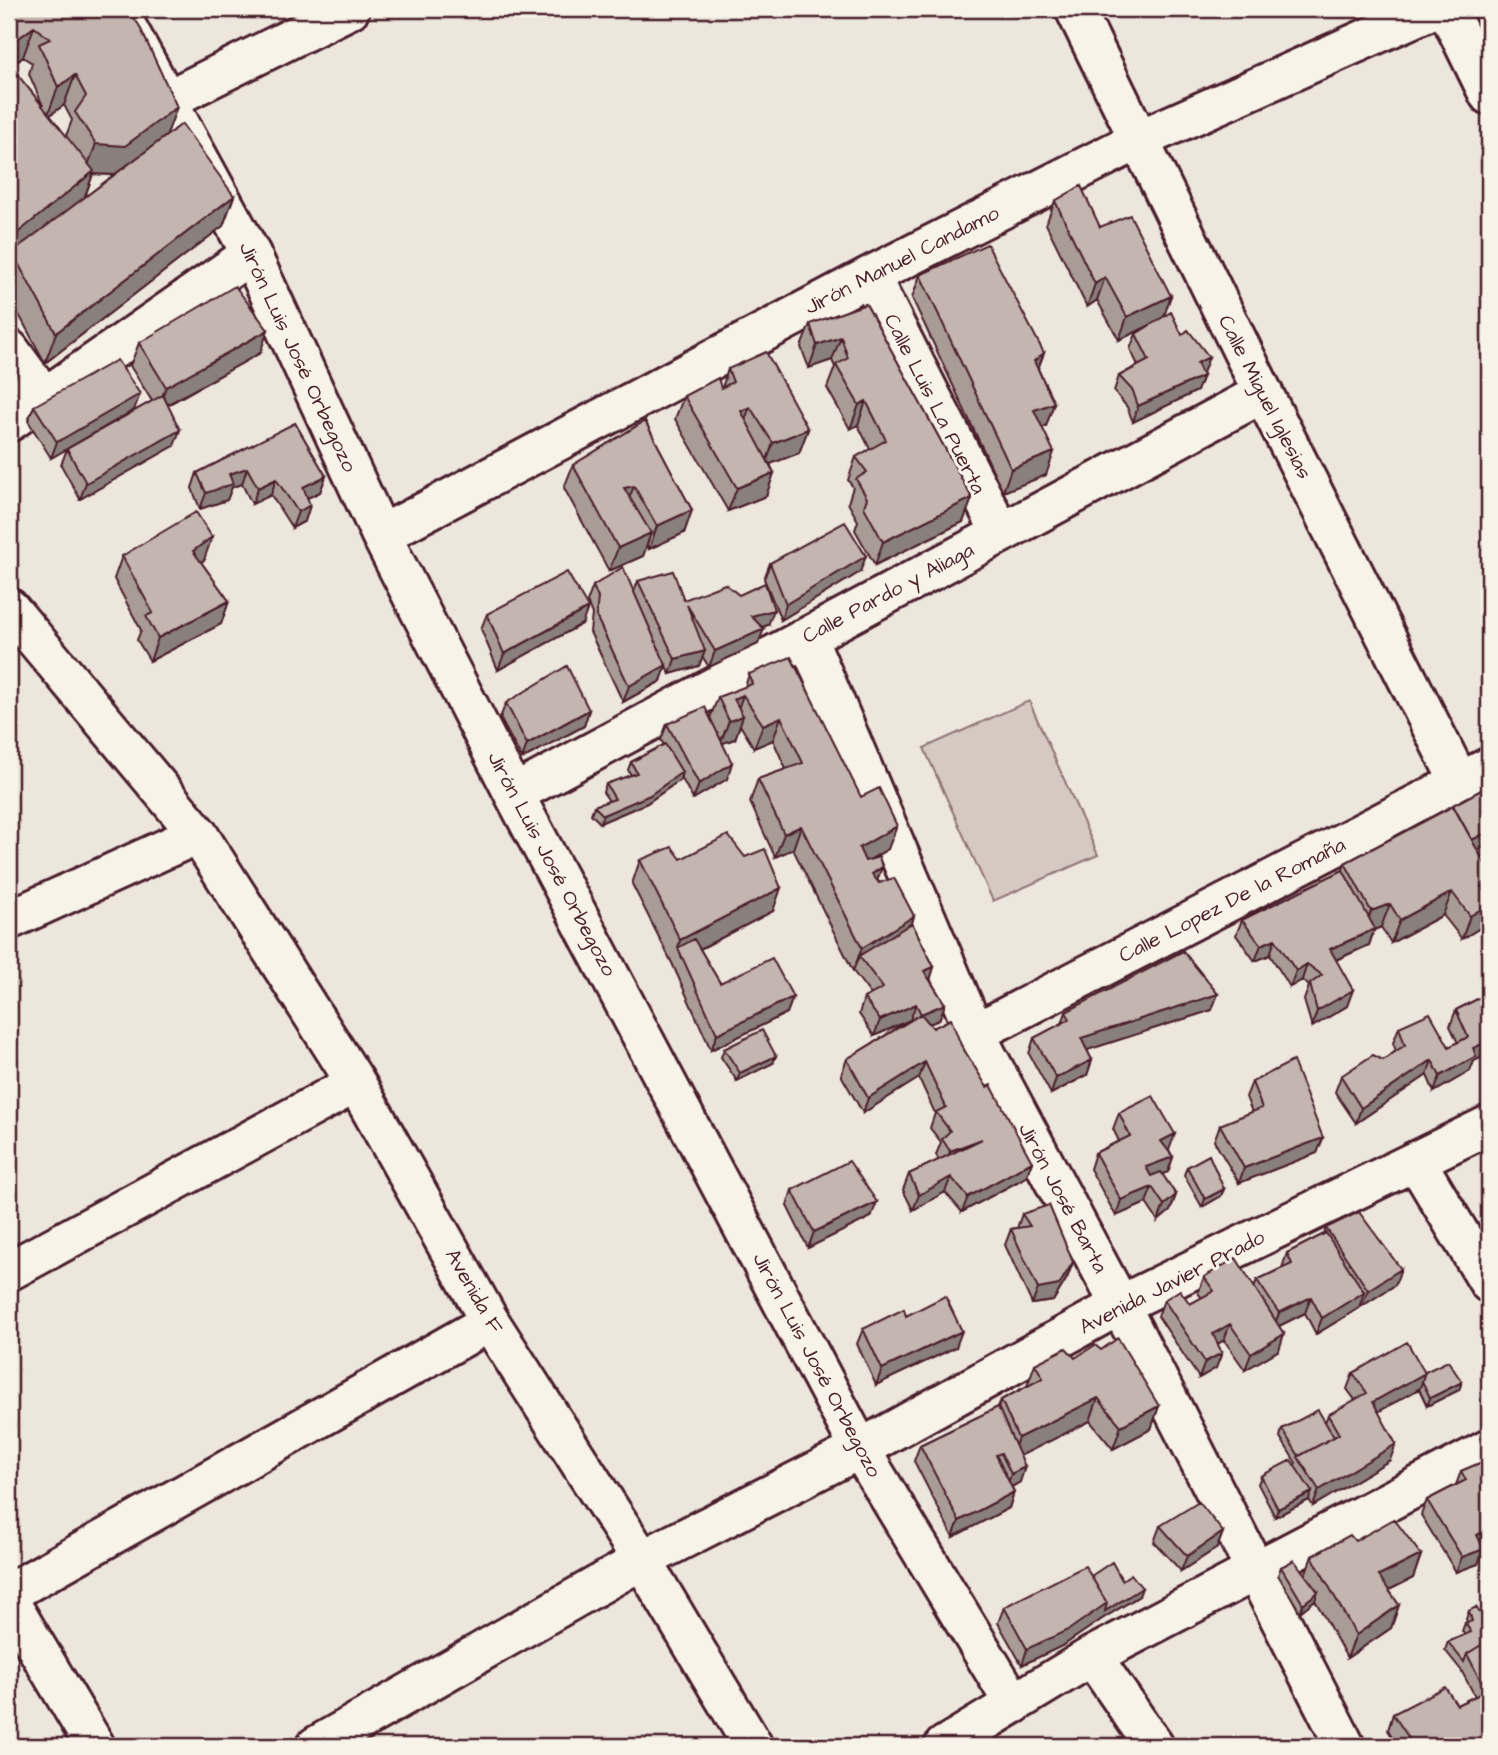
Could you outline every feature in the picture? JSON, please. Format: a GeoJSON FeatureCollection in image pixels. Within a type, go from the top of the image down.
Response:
{"type":"FeatureCollection","features":[{"type":"Feature","properties":{"kind":"street","name":"Jirón Luis José Orbegozo"},"geometry":{"type":"LineString","coordinates":[[117,9],[251,254],[381,535],[514,794],[860,1448],[1014,1704]]}},
{"type":"Feature","properties":{"kind":"street"},"geometry":{"type":"LineString","coordinates":[[167,100],[350,9]]}},
{"type":"Feature","properties":{"kind":"street","name":"Calle Miguel Iglesias"},"geometry":{"type":"LineString","coordinates":[[1075,9],[1263,393],[1475,775]]}},
{"type":"Feature","properties":{"kind":"street","name":"Jirón Manuel Candamo"},"geometry":{"type":"LineString","coordinates":[[381,535],[870,276],[1138,140],[1433,9]]}},
{"type":"Feature","properties":{"kind":"street"},"geometry":{"type":"LineString","coordinates":[[1447,9],[1489,95]]}},
{"type":"Feature","properties":{"kind":"street"},"geometry":{"type":"LineString","coordinates":[[9,422],[251,254]]}},
{"type":"Feature","properties":{"kind":"street","name":"Calle Luis La Puerta"},"geometry":{"type":"LineString","coordinates":[[870,276],[1001,533]]}},
{"type":"Feature","properties":{"kind":"street"},"geometry":{"type":"LineString","coordinates":[[9,349],[44,397]]}},
{"type":"Feature","properties":{"kind":"street","name":"Calle Pardo y Aliaga"},"geometry":{"type":"LineString","coordinates":[[514,794],[1263,393]]}},
{"type":"Feature","properties":{"kind":"street","name":"Avenida F"},"geometry":{"type":"LineString","coordinates":[[9,608],[198,834],[356,1083],[490,1322],[642,1560],[753,1746]]}},
{"type":"Feature","properties":{"kind":"street","name":"Jirón José Barta"},"geometry":{"type":"LineString","coordinates":[[807,637],[975,1033],[1120,1305],[1345,1746]]}},
{"type":"Feature","properties":{"kind":"street","name":"Calle Lopez De la Romaña"},"geometry":{"type":"LineString","coordinates":[[975,1033],[1475,775]]}},
{"type":"Feature","properties":{"kind":"street"},"geometry":{"type":"LineString","coordinates":[[9,920],[198,834]]}},
{"type":"Feature","properties":{"kind":"street"},"geometry":{"type":"LineString","coordinates":[[9,1271],[356,1083]]}},
{"type":"Feature","properties":{"kind":"street","name":"Avenida Javier Prado"},"geometry":{"type":"LineString","coordinates":[[316,1746],[642,1560],[860,1448],[1120,1305],[1489,1125]]}},
{"type":"Feature","properties":{"kind":"street"},"geometry":{"type":"LineString","coordinates":[[1416,1161],[1489,1283]]}},
{"type":"Feature","properties":{"kind":"street"},"geometry":{"type":"LineString","coordinates":[[9,1593],[490,1322]]}},
{"type":"Feature","properties":{"kind":"street"},"geometry":{"type":"LineString","coordinates":[[944,1746],[1092,1656],[1489,1449]]}},
{"type":"Feature","properties":{"kind":"street"},"geometry":{"type":"LineString","coordinates":[[9,1601],[95,1746]]}},
{"type":"Feature","properties":{"kind":"street"},"geometry":{"type":"LineString","coordinates":[[1092,1656],[1154,1746]]}},
{"type":"Feature","properties":{"kind":"shaded area"},"geometry":{"type":"Polygon","coordinates":[[[1029,701],[1098,855],[993,901],[924,748],[1029,701]]]}},
{"type":"Feature","properties":{"kind":"building"},"geometry":{"type":"Polygon","coordinates":[[[18,9],[127,9],[139,25],[177,107],[125,146],[96,144],[75,112],[86,96],[75,75],[58,87],[39,44],[50,39],[34,27],[9,45],[9,16],[18,9]]]}},
{"type":"Feature","properties":{"kind":"building"},"geometry":{"type":"Polygon","coordinates":[[[9,64],[94,171],[9,240],[9,64]]]}},
{"type":"Feature","properties":{"kind":"building"},"geometry":{"type":"Polygon","coordinates":[[[182,124],[234,196],[56,333],[12,252],[182,124]]]}},
{"type":"Feature","properties":{"kind":"building"},"geometry":{"type":"Polygon","coordinates":[[[1081,186],[1100,227],[1130,215],[1171,296],[1127,317],[1105,277],[1095,284],[1055,201],[1081,186]]]}},
{"type":"Feature","properties":{"kind":"building"},"geometry":{"type":"Polygon","coordinates":[[[987,244],[1044,353],[1034,361],[1054,403],[1034,410],[1054,452],[1011,469],[920,275],[987,244]]]}},
{"type":"Feature","properties":{"kind":"building"},"geometry":{"type":"Polygon","coordinates":[[[235,286],[268,330],[166,387],[139,343],[235,286]]]}},
{"type":"Feature","properties":{"kind":"building"},"geometry":{"type":"Polygon","coordinates":[[[866,304],[972,498],[883,542],[864,507],[867,498],[856,479],[867,472],[856,457],[886,440],[866,401],[859,405],[836,365],[848,358],[841,337],[817,345],[810,324],[866,304]]]}},
{"type":"Feature","properties":{"kind":"building"},"geometry":{"type":"Polygon","coordinates":[[[1171,312],[1182,335],[1188,330],[1209,357],[1197,363],[1203,376],[1138,406],[1133,391],[1119,376],[1149,360],[1136,334],[1171,312]]]}},
{"type":"Feature","properties":{"kind":"building"},"geometry":{"type":"Polygon","coordinates":[[[766,352],[808,429],[773,443],[750,407],[741,411],[774,473],[737,488],[684,396],[718,378],[721,388],[733,382],[728,369],[766,352]]]}},
{"type":"Feature","properties":{"kind":"building"},"geometry":{"type":"Polygon","coordinates":[[[117,360],[140,394],[57,442],[34,406],[117,360]]]}},
{"type":"Feature","properties":{"kind":"building"},"geometry":{"type":"Polygon","coordinates":[[[9,362],[17,373],[9,379],[9,362]]]}},
{"type":"Feature","properties":{"kind":"building"},"geometry":{"type":"Polygon","coordinates":[[[163,395],[180,430],[86,483],[67,449],[163,395]]]}},
{"type":"Feature","properties":{"kind":"building"},"geometry":{"type":"Polygon","coordinates":[[[645,421],[692,510],[657,526],[634,486],[624,488],[651,533],[618,548],[573,465],[645,421]]]}},
{"type":"Feature","properties":{"kind":"building"},"geometry":{"type":"Polygon","coordinates":[[[295,423],[326,476],[303,487],[310,505],[298,512],[276,479],[258,488],[247,468],[229,474],[233,484],[206,493],[197,473],[295,423]]]}},
{"type":"Feature","properties":{"kind":"building"},"geometry":{"type":"Polygon","coordinates":[[[196,512],[212,537],[193,551],[229,601],[158,638],[146,616],[153,613],[122,556],[196,512]]]}},
{"type":"Feature","properties":{"kind":"building"},"geometry":{"type":"Polygon","coordinates":[[[845,522],[866,556],[786,604],[770,563],[845,522]]]}},
{"type":"Feature","properties":{"kind":"building"},"geometry":{"type":"Polygon","coordinates":[[[623,567],[666,665],[629,686],[596,616],[598,598],[593,586],[623,567]]]}},
{"type":"Feature","properties":{"kind":"building"},"geometry":{"type":"Polygon","coordinates":[[[673,571],[684,600],[725,584],[739,595],[765,583],[774,610],[751,616],[764,629],[715,651],[687,605],[705,651],[675,659],[638,581],[673,571]]]}},
{"type":"Feature","properties":{"kind":"building"},"geometry":{"type":"Polygon","coordinates":[[[567,572],[588,608],[504,654],[487,614],[567,572]]]}},
{"type":"Feature","properties":{"kind":"building"},"geometry":{"type":"Polygon","coordinates":[[[791,657],[861,797],[879,788],[897,826],[859,848],[865,861],[879,857],[882,867],[872,874],[879,883],[894,878],[914,916],[862,948],[801,826],[784,834],[758,779],[803,763],[781,717],[763,725],[743,695],[734,699],[743,716],[729,721],[718,697],[752,684],[749,674],[791,657]]]}},
{"type":"Feature","properties":{"kind":"building"},"geometry":{"type":"Polygon","coordinates":[[[567,666],[589,710],[527,744],[506,703],[567,666]]]}},
{"type":"Feature","properties":{"kind":"building"},"geometry":{"type":"Polygon","coordinates":[[[705,707],[732,763],[699,784],[667,724],[705,707]]]}},
{"type":"Feature","properties":{"kind":"building"},"geometry":{"type":"Polygon","coordinates":[[[665,744],[682,772],[650,795],[603,815],[594,806],[615,799],[606,784],[637,773],[631,762],[665,744]]]}},
{"type":"Feature","properties":{"kind":"building"},"geometry":{"type":"Polygon","coordinates":[[[1489,786],[1489,831],[1472,840],[1453,805],[1489,786]]]}},
{"type":"Feature","properties":{"kind":"building"},"geometry":{"type":"Polygon","coordinates":[[[1453,806],[1489,871],[1489,879],[1481,886],[1489,904],[1470,916],[1452,892],[1400,920],[1390,904],[1371,911],[1345,863],[1453,806]]]}},
{"type":"Feature","properties":{"kind":"building"},"geometry":{"type":"Polygon","coordinates":[[[728,835],[745,857],[765,849],[781,888],[680,940],[640,860],[672,847],[681,859],[728,835]]]}},
{"type":"Feature","properties":{"kind":"building"},"geometry":{"type":"Polygon","coordinates":[[[1343,870],[1375,929],[1330,949],[1353,990],[1317,1011],[1310,984],[1322,975],[1307,964],[1296,971],[1275,939],[1261,945],[1242,920],[1343,870]]]}},
{"type":"Feature","properties":{"kind":"building"},"geometry":{"type":"Polygon","coordinates":[[[912,923],[934,967],[924,971],[945,1004],[921,1014],[916,1004],[880,1020],[864,998],[883,988],[859,956],[912,923]]]}},
{"type":"Feature","properties":{"kind":"building"},"geometry":{"type":"Polygon","coordinates":[[[694,939],[720,983],[772,958],[793,997],[717,1034],[678,948],[694,939]]]}},
{"type":"Feature","properties":{"kind":"building"},"geometry":{"type":"Polygon","coordinates":[[[1183,951],[1218,994],[1081,1038],[1092,1060],[1056,1078],[1034,1038],[1070,1019],[1066,1012],[1183,951]]]}},
{"type":"Feature","properties":{"kind":"building"},"geometry":{"type":"Polygon","coordinates":[[[1489,993],[1489,1041],[1473,1048],[1476,1056],[1440,1076],[1432,1060],[1361,1108],[1341,1076],[1373,1055],[1383,1060],[1405,1045],[1399,1027],[1430,1013],[1449,1047],[1468,1037],[1456,1010],[1489,993]]]}},
{"type":"Feature","properties":{"kind":"building"},"geometry":{"type":"Polygon","coordinates":[[[921,1014],[933,1028],[951,1019],[961,1045],[987,1087],[991,1085],[1032,1162],[968,1197],[951,1177],[919,1195],[909,1174],[982,1139],[950,1151],[942,1139],[950,1131],[936,1112],[946,1107],[925,1062],[868,1098],[847,1059],[921,1014]]]}},
{"type":"Feature","properties":{"kind":"building"},"geometry":{"type":"Polygon","coordinates":[[[762,1030],[776,1056],[740,1073],[724,1049],[762,1030]]]}},
{"type":"Feature","properties":{"kind":"building"},"geometry":{"type":"Polygon","coordinates":[[[1293,1061],[1323,1138],[1244,1168],[1220,1125],[1262,1108],[1252,1082],[1293,1061]]]}},
{"type":"Feature","properties":{"kind":"building"},"geometry":{"type":"Polygon","coordinates":[[[1153,1096],[1175,1134],[1161,1141],[1173,1157],[1146,1167],[1151,1176],[1161,1172],[1176,1195],[1164,1205],[1152,1187],[1121,1200],[1095,1153],[1130,1136],[1119,1113],[1153,1096]]]}},
{"type":"Feature","properties":{"kind":"building"},"geometry":{"type":"Polygon","coordinates":[[[1209,1155],[1224,1189],[1205,1199],[1187,1167],[1209,1155]]]}},
{"type":"Feature","properties":{"kind":"building"},"geometry":{"type":"Polygon","coordinates":[[[849,1161],[877,1202],[814,1232],[792,1190],[849,1161]]]}},
{"type":"Feature","properties":{"kind":"building"},"geometry":{"type":"Polygon","coordinates":[[[1049,1205],[1073,1262],[1059,1285],[1038,1289],[1011,1229],[1030,1226],[1022,1214],[1049,1205]]]}},
{"type":"Feature","properties":{"kind":"building"},"geometry":{"type":"Polygon","coordinates":[[[1359,1212],[1401,1269],[1368,1290],[1326,1228],[1359,1212]]]}},
{"type":"Feature","properties":{"kind":"building"},"geometry":{"type":"Polygon","coordinates":[[[1326,1233],[1364,1292],[1322,1318],[1311,1297],[1279,1313],[1257,1280],[1292,1264],[1287,1253],[1326,1233]]]}},
{"type":"Feature","properties":{"kind":"building"},"geometry":{"type":"Polygon","coordinates":[[[1236,1258],[1284,1334],[1251,1354],[1230,1324],[1213,1334],[1222,1353],[1205,1362],[1164,1300],[1180,1290],[1190,1304],[1214,1291],[1204,1277],[1236,1258]]]}},
{"type":"Feature","properties":{"kind":"building"},"geometry":{"type":"Polygon","coordinates":[[[945,1296],[962,1331],[882,1369],[863,1329],[904,1309],[906,1316],[945,1296]]]}},
{"type":"Feature","properties":{"kind":"building"},"geometry":{"type":"Polygon","coordinates":[[[1118,1338],[1159,1406],[1121,1426],[1098,1398],[1018,1438],[1001,1400],[1043,1378],[1035,1364],[1066,1348],[1075,1358],[1095,1345],[1101,1350],[1118,1338]]]}},
{"type":"Feature","properties":{"kind":"building"},"geometry":{"type":"Polygon","coordinates":[[[1407,1342],[1425,1373],[1373,1402],[1396,1444],[1319,1490],[1298,1457],[1339,1434],[1328,1415],[1367,1393],[1353,1373],[1407,1342]]]}},
{"type":"Feature","properties":{"kind":"building"},"geometry":{"type":"Polygon","coordinates":[[[1448,1361],[1462,1382],[1430,1398],[1422,1381],[1425,1372],[1448,1361]]]}},
{"type":"Feature","properties":{"kind":"building"},"geometry":{"type":"Polygon","coordinates":[[[998,1407],[1025,1467],[1011,1474],[1001,1453],[996,1455],[1014,1492],[959,1521],[920,1445],[998,1407]]]}},
{"type":"Feature","properties":{"kind":"building"},"geometry":{"type":"Polygon","coordinates":[[[1318,1410],[1334,1437],[1299,1456],[1282,1429],[1318,1410]]]}},
{"type":"Feature","properties":{"kind":"building"},"geometry":{"type":"Polygon","coordinates":[[[1489,1459],[1489,1529],[1477,1535],[1484,1549],[1462,1557],[1427,1500],[1466,1480],[1461,1471],[1489,1459]]]}},
{"type":"Feature","properties":{"kind":"building"},"geometry":{"type":"Polygon","coordinates":[[[1291,1460],[1312,1492],[1278,1509],[1261,1476],[1291,1460]]]}},
{"type":"Feature","properties":{"kind":"building"},"geometry":{"type":"Polygon","coordinates":[[[1199,1502],[1223,1532],[1187,1556],[1160,1526],[1199,1502]]]}},
{"type":"Feature","properties":{"kind":"building"},"geometry":{"type":"Polygon","coordinates":[[[1394,1519],[1421,1555],[1379,1576],[1399,1605],[1356,1635],[1312,1556],[1350,1535],[1355,1541],[1394,1519]]]}},
{"type":"Feature","properties":{"kind":"building"},"geometry":{"type":"Polygon","coordinates":[[[1294,1560],[1318,1592],[1303,1604],[1281,1567],[1294,1560]]]}},
{"type":"Feature","properties":{"kind":"building"},"geometry":{"type":"Polygon","coordinates":[[[1112,1562],[1122,1580],[1131,1574],[1142,1588],[1105,1611],[1107,1603],[1091,1576],[1112,1562]]]}},
{"type":"Feature","properties":{"kind":"building"},"geometry":{"type":"Polygon","coordinates":[[[1085,1566],[1107,1603],[1070,1629],[1027,1649],[1004,1607],[1085,1566]]]}},
{"type":"Feature","properties":{"kind":"building"},"geometry":{"type":"Polygon","coordinates":[[[1476,1607],[1489,1627],[1489,1640],[1467,1654],[1464,1662],[1448,1642],[1471,1632],[1465,1623],[1472,1621],[1469,1611],[1476,1607]]]}},
{"type":"Feature","properties":{"kind":"building"},"geometry":{"type":"Polygon","coordinates":[[[1489,1640],[1489,1690],[1486,1691],[1467,1654],[1489,1640]]]}},
{"type":"Feature","properties":{"kind":"building"},"geometry":{"type":"Polygon","coordinates":[[[1445,1687],[1457,1705],[1486,1691],[1489,1696],[1489,1732],[1462,1746],[1414,1746],[1393,1714],[1445,1687]]]}}]}
